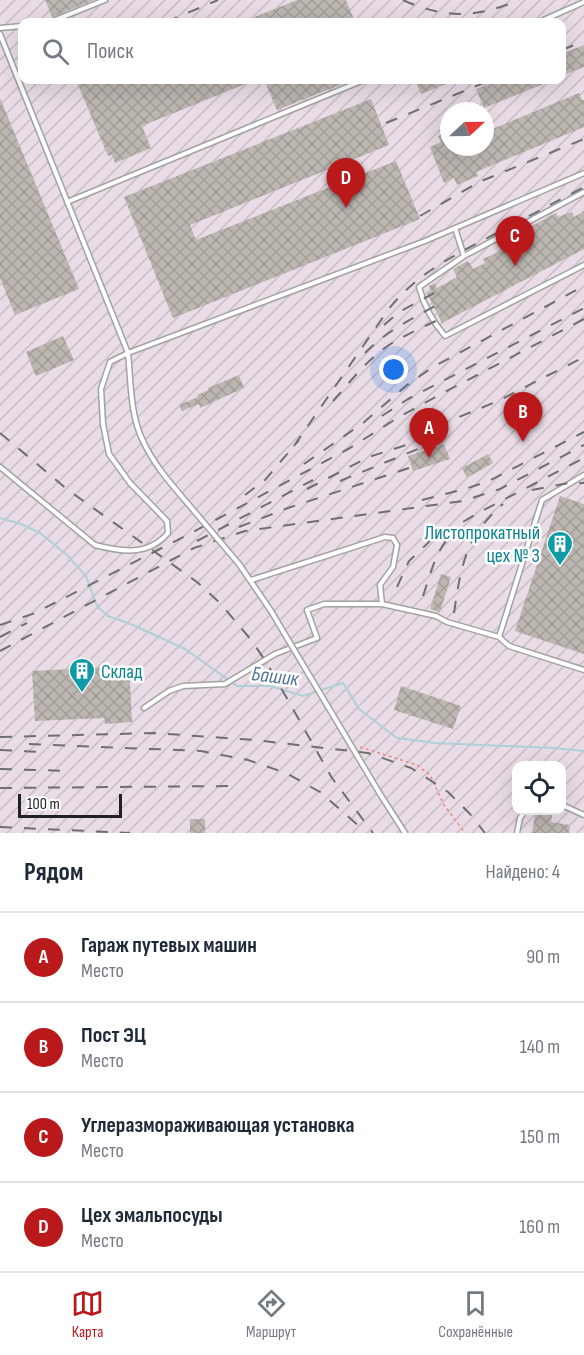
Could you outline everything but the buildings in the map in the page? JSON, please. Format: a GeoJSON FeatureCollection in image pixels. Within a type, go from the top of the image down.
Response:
{"type":"FeatureCollection","features":[{"type":"Feature","properties":{"kind":"lane"},"geometry":{"type":"LineString","coordinates":[[60,18],[105,0]]}},
{"type":"Feature","properties":{"kind":"lane"},"geometry":{"type":"LineString","coordinates":[[548,18],[584,2]]}},
{"type":"Feature","properties":{"kind":"lane"},"geometry":{"type":"LineString","coordinates":[[0,28],[18,26]]}},
{"type":"Feature","properties":{"kind":"lane"},"geometry":{"type":"LineString","coordinates":[[0,34],[18,78]]}},
{"type":"Feature","properties":{"kind":"lane"},"geometry":{"type":"LineString","coordinates":[[20,84],[128,353],[134,409],[142,439],[163,474],[251,580],[405,833]]}},
{"type":"Feature","properties":{"kind":"lane"},"geometry":{"type":"LineString","coordinates":[[68,202],[354,84]]}},
{"type":"Feature","properties":{"kind":"lane"},"geometry":{"type":"LineString","coordinates":[[0,467],[95,544],[113,549],[137,551],[159,543],[168,533],[167,521],[130,483],[109,454],[103,424],[101,388],[110,362],[128,353],[379,259],[584,173]]}},
{"type":"Feature","properties":{"kind":"lane"},"geometry":{"type":"LineString","coordinates":[[584,192],[464,256],[420,287],[422,299],[433,322],[445,336],[584,265]]}},
{"type":"Feature","properties":{"kind":"lane"},"geometry":{"type":"LineString","coordinates":[[455,228],[464,256]]}},
{"type":"Feature","properties":{"kind":"lane"},"geometry":{"type":"LineString","coordinates":[[499,637],[542,500],[584,475]]}},
{"type":"Feature","properties":{"kind":"lane"},"geometry":{"type":"LineString","coordinates":[[251,580],[385,537],[393,538],[397,545],[393,567],[380,585],[382,604]]}},
{"type":"Feature","properties":{"kind":"lane"},"geometry":{"type":"LineString","coordinates":[[144,708],[169,691],[183,686],[225,684],[275,654],[317,638],[307,610],[324,604],[382,604],[436,616],[447,622],[499,637],[509,646],[584,670]]}},
{"type":"Feature","properties":{"kind":"lane"},"geometry":{"type":"LineString","coordinates":[[566,807],[584,815]]}},
{"type":"Feature","properties":{"kind":"lane"},"geometry":{"type":"LineString","coordinates":[[517,833],[522,815]]}},
{"type":"Feature","properties":{"kind":"path"},"geometry":{"type":"LineString","coordinates":[[360,747],[417,765],[430,775],[444,805],[465,833]]}},
{"type":"Feature","properties":{"kind":"shaded area"},"geometry":{"type":"Polygon","coordinates":[[[0,0],[584,0],[584,833],[0,833],[0,0]]]}},
{"type":"Feature","properties":{"kind":"waterway","name":"Башик"},"geometry":{"type":"LineString","coordinates":[[0,518],[40,533],[67,555],[86,576],[97,606],[108,616],[185,649],[237,686],[270,686],[303,696],[343,683],[359,709],[397,738],[435,743],[584,751]]}},
{"type":"Feature","properties":{"kind":"railway"},"geometry":{"type":"LineString","coordinates":[[175,18],[218,0]]}},
{"type":"Feature","properties":{"kind":"railway"},"geometry":{"type":"LineString","coordinates":[[403,0],[433,11],[461,14],[489,10],[519,0]]}},
{"type":"Feature","properties":{"kind":"railway"},"geometry":{"type":"LineString","coordinates":[[566,48],[584,41]]}},
{"type":"Feature","properties":{"kind":"railway"},"geometry":{"type":"LineString","coordinates":[[386,123],[481,84]]}},
{"type":"Feature","properties":{"kind":"railway"},"geometry":{"type":"LineString","coordinates":[[420,216],[479,182],[584,139]]}},
{"type":"Feature","properties":{"kind":"railway"},"geometry":{"type":"LineString","coordinates":[[294,446],[388,310],[411,286],[450,258],[584,187]]}},
{"type":"Feature","properties":{"kind":"railway"},"geometry":{"type":"LineString","coordinates":[[304,464],[363,423],[407,385],[433,367],[584,286]]}},
{"type":"Feature","properties":{"kind":"railway"},"geometry":{"type":"LineString","coordinates":[[384,325],[399,312],[434,293]]}},
{"type":"Feature","properties":{"kind":"railway"},"geometry":{"type":"LineString","coordinates":[[365,353],[391,331],[440,303]]}},
{"type":"Feature","properties":{"kind":"railway"},"geometry":{"type":"LineString","coordinates":[[382,416],[408,399],[584,308]]}},
{"type":"Feature","properties":{"kind":"railway"},"geometry":{"type":"LineString","coordinates":[[333,401],[360,370],[383,349],[446,316]]}},
{"type":"Feature","properties":{"kind":"railway"},"geometry":{"type":"LineString","coordinates":[[0,625],[35,613],[193,532],[350,448],[443,393],[584,319]]}},
{"type":"Feature","properties":{"kind":"railway"},"geometry":{"type":"LineString","coordinates":[[415,435],[498,401],[584,357]]}},
{"type":"Feature","properties":{"kind":"railway"},"geometry":{"type":"LineString","coordinates":[[422,500],[489,481],[584,432]]}},
{"type":"Feature","properties":{"kind":"railway"},"geometry":{"type":"LineString","coordinates":[[0,433],[68,490],[197,582],[220,603],[252,641],[268,665],[332,778],[373,833]]}},
{"type":"Feature","properties":{"kind":"railway"},"geometry":{"type":"LineString","coordinates":[[307,489],[369,457],[428,438]]}},
{"type":"Feature","properties":{"kind":"railway"},"geometry":{"type":"LineString","coordinates":[[245,495],[265,480],[299,440]]}},
{"type":"Feature","properties":{"kind":"railway"},"geometry":{"type":"LineString","coordinates":[[0,651],[194,548],[245,531],[463,501],[500,489],[584,445]]}},
{"type":"Feature","properties":{"kind":"railway"},"geometry":{"type":"LineString","coordinates":[[340,481],[418,449]]}},
{"type":"Feature","properties":{"kind":"railway"},"geometry":{"type":"LineString","coordinates":[[397,587],[409,561],[430,541],[480,512],[584,458]]}},
{"type":"Feature","properties":{"kind":"railway"},"geometry":{"type":"LineString","coordinates":[[239,527],[288,508],[409,468]]}},
{"type":"Feature","properties":{"kind":"railway"},"geometry":{"type":"LineString","coordinates":[[197,541],[313,480]]}},
{"type":"Feature","properties":{"kind":"railway"},"geometry":{"type":"LineString","coordinates":[[532,490],[569,483],[584,483]]}},
{"type":"Feature","properties":{"kind":"railway"},"geometry":{"type":"LineString","coordinates":[[454,613],[459,581],[467,553],[480,528],[503,504]]}},
{"type":"Feature","properties":{"kind":"railway"},"geometry":{"type":"LineString","coordinates":[[423,596],[438,553],[454,532]]}},
{"type":"Feature","properties":{"kind":"railway"},"geometry":{"type":"LineString","coordinates":[[0,637],[27,623]]}},
{"type":"Feature","properties":{"kind":"railway"},"geometry":{"type":"LineString","coordinates":[[0,737],[154,733],[254,740],[368,753],[411,768],[448,792],[485,833]]}},
{"type":"Feature","properties":{"kind":"railway"},"geometry":{"type":"LineString","coordinates":[[29,744],[201,751],[248,760],[286,773],[320,792],[359,826]]}},
{"type":"Feature","properties":{"kind":"railway"},"geometry":{"type":"LineString","coordinates":[[0,750],[39,752]]}},
{"type":"Feature","properties":{"kind":"railway"},"geometry":{"type":"LineString","coordinates":[[0,769],[72,771]]}},
{"type":"Feature","properties":{"kind":"railway"},"geometry":{"type":"LineString","coordinates":[[0,788],[234,786]]}},
{"type":"Feature","properties":{"kind":"railway"},"geometry":{"type":"LineString","coordinates":[[0,827],[130,833]]}},
{"type":"Feature","properties":{"kind":"place","name":"Цех эмальпосуды"},"geometry":{"type":"Point","coordinates":[346,208]}},
{"type":"Feature","properties":{"kind":"place","name":"Углеразмораживающая установка"},"geometry":{"type":"Point","coordinates":[515,266]}},
{"type":"Feature","properties":{"kind":"place","name":"Поcт ЭЦ"},"geometry":{"type":"Point","coordinates":[523,442]}},
{"type":"Feature","properties":{"kind":"place","name":"Гараж путевых машин"},"geometry":{"type":"Point","coordinates":[429,458]}},
{"type":"Feature","properties":{"kind":"place","name":"Листопрокатный цех № 3"},"geometry":{"type":"Point","coordinates":[560,567]}},
{"type":"Feature","properties":{"kind":"place","name":"Склад"},"geometry":{"type":"Point","coordinates":[82,694]}}]}
